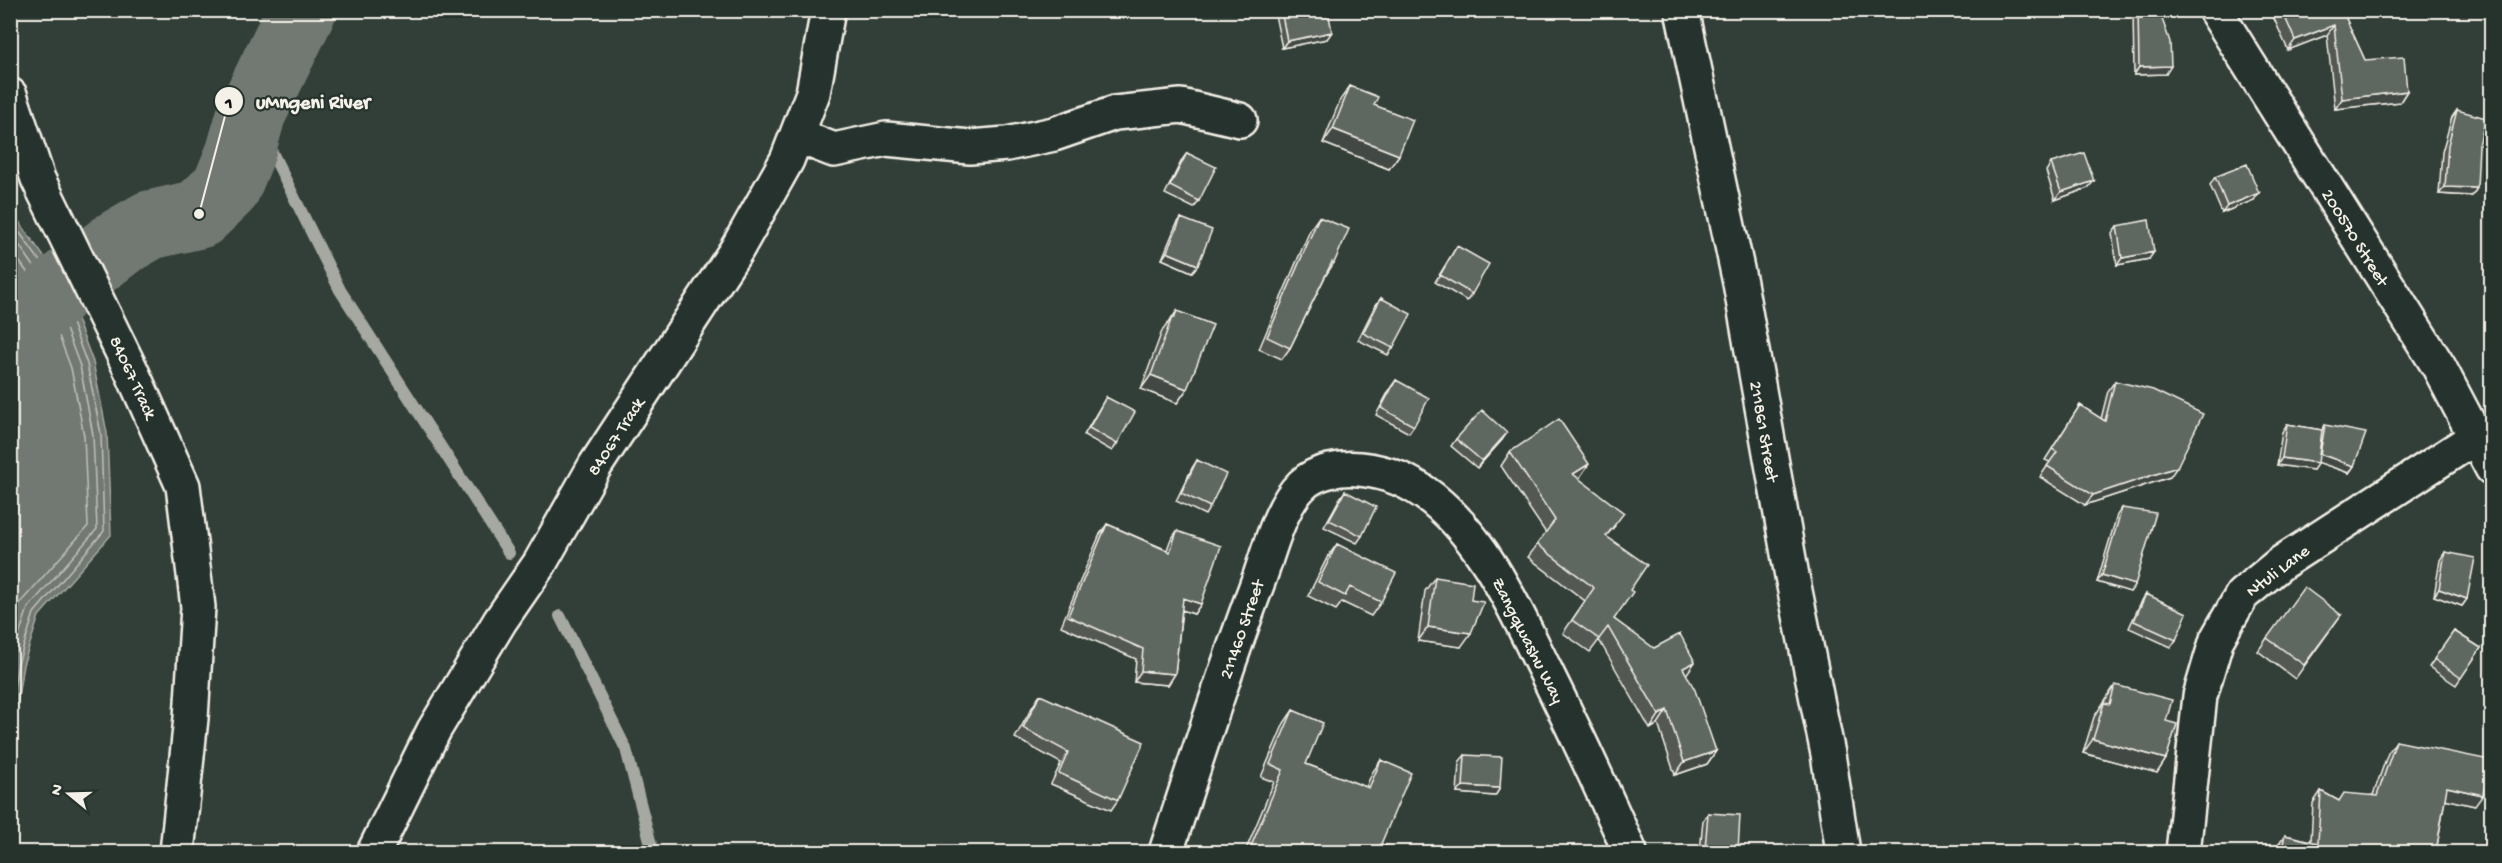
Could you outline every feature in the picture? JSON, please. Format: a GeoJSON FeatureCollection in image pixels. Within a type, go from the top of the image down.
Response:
{"type":"FeatureCollection","features":[{"type":"Feature","properties":{"kind":"street","name":"84067 Track"},"geometry":{"type":"LineString","coordinates":[[374,852],[434,730],[500,621],[540,563],[595,465],[737,249],[798,136],[813,93],[828,10]]}},
{"type":"Feature","properties":{"kind":"street","name":"211861 Street"},"geometry":{"type":"LineString","coordinates":[[1682,10],[1740,283],[1760,404],[1828,754],[1843,852]]}},
{"type":"Feature","properties":{"kind":"street","name":"200570 Street"},"geometry":{"type":"LineString","coordinates":[[2215,10],[2439,367],[2492,468]]}},
{"type":"Feature","properties":{"kind":"street","name":"84067 Track"},"geometry":{"type":"LineString","coordinates":[[10,95],[38,179],[131,370],[183,486],[198,607],[192,718],[177,852]]}},
{"type":"Feature","properties":{"kind":"street"},"geometry":{"type":"LineString","coordinates":[[798,136],[834,150],[886,139],[970,147],[1007,144],[1054,134],[1114,113],[1181,106],[1240,120]]}},
{"type":"Feature","properties":{"kind":"street","name":"Ntuli Lane"},"geometry":{"type":"LineString","coordinates":[[2183,852],[2200,696],[2217,639],[2242,595],[2281,563],[2476,437]]}},
{"type":"Feature","properties":{"kind":"street","name":"211460 Street"},"geometry":{"type":"LineString","coordinates":[[1166,852],[1254,591],[1288,504],[1302,485],[1315,476],[1331,471],[1354,469],[1377,471]]}},
{"type":"Feature","properties":{"kind":"street","name":"Zangqwashu Way"},"geometry":{"type":"LineString","coordinates":[[1377,471],[1397,476],[1433,499],[1452,517],[1492,570],[1511,602],[1582,744],[1630,852]]}},
{"type":"Feature","properties":{"kind":"water"},"geometry":{"type":"Polygon","coordinates":[[[10,209],[64,285],[93,362],[107,433],[111,535],[39,616],[23,665],[11,743],[10,209]]]}},
{"type":"Feature","properties":{"kind":"building"},"geometry":{"type":"Polygon","coordinates":[[[1281,10],[1328,10],[1332,32],[1287,41],[1281,10]]]}},
{"type":"Feature","properties":{"kind":"building"},"geometry":{"type":"Polygon","coordinates":[[[2138,10],[2159,10],[2170,42],[2171,66],[2139,67],[2138,10]]]}},
{"type":"Feature","properties":{"kind":"building"},"geometry":{"type":"Polygon","coordinates":[[[2282,10],[2342,10],[2365,60],[2404,57],[2407,91],[2342,99],[2334,25],[2295,40],[2282,10]]]}},
{"type":"Feature","properties":{"kind":"building"},"geometry":{"type":"Polygon","coordinates":[[[1350,86],[1378,97],[1374,105],[1413,120],[1399,155],[1333,129],[1350,86]]]}},
{"type":"Feature","properties":{"kind":"building"},"geometry":{"type":"Polygon","coordinates":[[[2457,110],[2486,118],[2479,145],[2477,188],[2445,187],[2448,145],[2457,110]]]}},
{"type":"Feature","properties":{"kind":"building"},"geometry":{"type":"Polygon","coordinates":[[[1187,153],[1216,167],[1199,201],[1170,186],[1187,153]]]}},
{"type":"Feature","properties":{"kind":"building"},"geometry":{"type":"Polygon","coordinates":[[[2084,153],[2094,181],[2061,192],[2051,163],[2084,153]]]}},
{"type":"Feature","properties":{"kind":"building"},"geometry":{"type":"Polygon","coordinates":[[[2247,164],[2259,193],[2227,206],[2215,177],[2247,164]]]}},
{"type":"Feature","properties":{"kind":"building"},"geometry":{"type":"Polygon","coordinates":[[[1319,217],[1349,229],[1290,348],[1267,337],[1319,217]]]}},
{"type":"Feature","properties":{"kind":"building"},"geometry":{"type":"Polygon","coordinates":[[[1181,218],[1212,230],[1198,265],[1167,252],[1181,218]]]}},
{"type":"Feature","properties":{"kind":"building"},"geometry":{"type":"Polygon","coordinates":[[[2149,220],[2154,252],[2122,258],[2117,226],[2149,220]]]}},
{"type":"Feature","properties":{"kind":"building"},"geometry":{"type":"Polygon","coordinates":[[[1457,246],[1489,264],[1472,294],[1440,275],[1457,246]]]}},
{"type":"Feature","properties":{"kind":"building"},"geometry":{"type":"Polygon","coordinates":[[[1381,298],[1411,314],[1393,348],[1363,333],[1381,298]]]}},
{"type":"Feature","properties":{"kind":"building"},"geometry":{"type":"Polygon","coordinates":[[[1177,311],[1213,325],[1187,389],[1151,375],[1172,317],[1174,318],[1177,311]]]}},
{"type":"Feature","properties":{"kind":"building"},"geometry":{"type":"Polygon","coordinates":[[[1396,380],[1429,398],[1414,426],[1381,408],[1396,380]]]}},
{"type":"Feature","properties":{"kind":"building"},"geometry":{"type":"Polygon","coordinates":[[[2115,381],[2153,390],[2203,414],[2177,467],[2093,495],[2047,466],[2057,452],[2052,449],[2080,405],[2105,421],[2115,381]]]}},
{"type":"Feature","properties":{"kind":"building"},"geometry":{"type":"Polygon","coordinates":[[[1106,397],[1135,412],[1117,444],[1089,428],[1106,397]]]}},
{"type":"Feature","properties":{"kind":"building"},"geometry":{"type":"Polygon","coordinates":[[[1482,410],[1507,433],[1482,461],[1456,439],[1482,410]]]}},
{"type":"Feature","properties":{"kind":"building"},"geometry":{"type":"Polygon","coordinates":[[[1559,419],[1589,464],[1573,474],[1624,513],[1606,536],[1647,565],[1630,590],[1633,592],[1614,619],[1654,648],[1680,634],[1695,662],[1683,668],[1695,690],[1716,751],[1684,762],[1667,710],[1659,715],[1608,627],[1599,639],[1572,620],[1594,588],[1537,544],[1555,520],[1510,452],[1559,419]]]}},
{"type":"Feature","properties":{"kind":"building"},"geometry":{"type":"Polygon","coordinates":[[[2287,424],[2322,430],[2318,463],[2282,458],[2287,424]]]}},
{"type":"Feature","properties":{"kind":"building"},"geometry":{"type":"Polygon","coordinates":[[[2325,425],[2366,433],[2354,466],[2320,454],[2325,425]]]}},
{"type":"Feature","properties":{"kind":"building"},"geometry":{"type":"Polygon","coordinates":[[[1197,460],[1226,474],[1210,507],[1181,493],[1197,460]]]}},
{"type":"Feature","properties":{"kind":"building"},"geometry":{"type":"Polygon","coordinates":[[[1345,491],[1376,507],[1362,536],[1329,520],[1345,491]]]}},
{"type":"Feature","properties":{"kind":"building"},"geometry":{"type":"Polygon","coordinates":[[[2122,508],[2156,513],[2135,585],[2102,575],[2122,508]]]}},
{"type":"Feature","properties":{"kind":"building"},"geometry":{"type":"Polygon","coordinates":[[[1107,524],[1170,552],[1177,531],[1221,546],[1201,604],[1183,598],[1175,674],[1141,671],[1143,649],[1068,616],[1107,524]]]}},
{"type":"Feature","properties":{"kind":"building"},"geometry":{"type":"Polygon","coordinates":[[[1337,544],[1396,573],[1381,602],[1350,587],[1345,596],[1318,582],[1337,544]]]}},
{"type":"Feature","properties":{"kind":"building"},"geometry":{"type":"Polygon","coordinates":[[[2445,552],[2475,558],[2467,599],[2439,589],[2445,552]]]}},
{"type":"Feature","properties":{"kind":"building"},"geometry":{"type":"Polygon","coordinates":[[[1435,577],[1473,583],[1471,600],[1484,602],[1471,633],[1428,627],[1435,577]]]}},
{"type":"Feature","properties":{"kind":"building"},"geometry":{"type":"Polygon","coordinates":[[[2304,587],[2341,615],[2304,665],[2267,638],[2304,587]]]}},
{"type":"Feature","properties":{"kind":"building"},"geometry":{"type":"Polygon","coordinates":[[[2146,594],[2187,613],[2176,640],[2134,621],[2146,594]]]}},
{"type":"Feature","properties":{"kind":"building"},"geometry":{"type":"Polygon","coordinates":[[[2454,631],[2481,648],[2461,678],[2434,659],[2454,631]]]}},
{"type":"Feature","properties":{"kind":"building"},"geometry":{"type":"Polygon","coordinates":[[[2115,685],[2172,700],[2166,721],[2177,724],[2166,759],[2093,739],[2104,703],[2110,704],[2115,685]]]}},
{"type":"Feature","properties":{"kind":"building"},"geometry":{"type":"Polygon","coordinates":[[[1040,695],[1144,742],[1118,800],[1059,773],[1068,752],[1023,728],[1040,695]]]}},
{"type":"Feature","properties":{"kind":"building"},"geometry":{"type":"Polygon","coordinates":[[[1293,710],[1323,723],[1306,764],[1369,788],[1381,760],[1411,773],[1381,844],[1403,852],[1249,851],[1283,770],[1270,764],[1293,710]]]}},
{"type":"Feature","properties":{"kind":"building"},"geometry":{"type":"Polygon","coordinates":[[[2396,741],[2490,760],[2483,795],[2447,787],[2436,852],[2281,852],[2285,835],[2318,843],[2321,791],[2339,801],[2344,793],[2377,796],[2396,741]]]}},
{"type":"Feature","properties":{"kind":"building"},"geometry":{"type":"Polygon","coordinates":[[[1465,755],[1502,757],[1500,788],[1463,786],[1465,755]]]}},
{"type":"Feature","properties":{"kind":"building"},"geometry":{"type":"Polygon","coordinates":[[[1708,813],[1740,815],[1738,851],[1705,849],[1708,813]]]}},
{"type":"Feature","properties":{"kind":"waterway"},"geometry":{"type":"LineString","coordinates":[[10,335],[64,285],[119,243],[150,225],[199,214],[226,188],[240,154],[252,112],[302,10]]}},
{"type":"Feature","properties":{"kind":"waterway"},"geometry":{"type":"LineString","coordinates":[[252,112],[340,290],[509,553]]}},
{"type":"Feature","properties":{"kind":"waterway"},"geometry":{"type":"LineString","coordinates":[[560,616],[626,749],[653,852]]}},
{"type":"Feature","properties":{"kind":"place","name":"uMngeni River"},"geometry":{"type":"Point","coordinates":[199,214]}}]}
